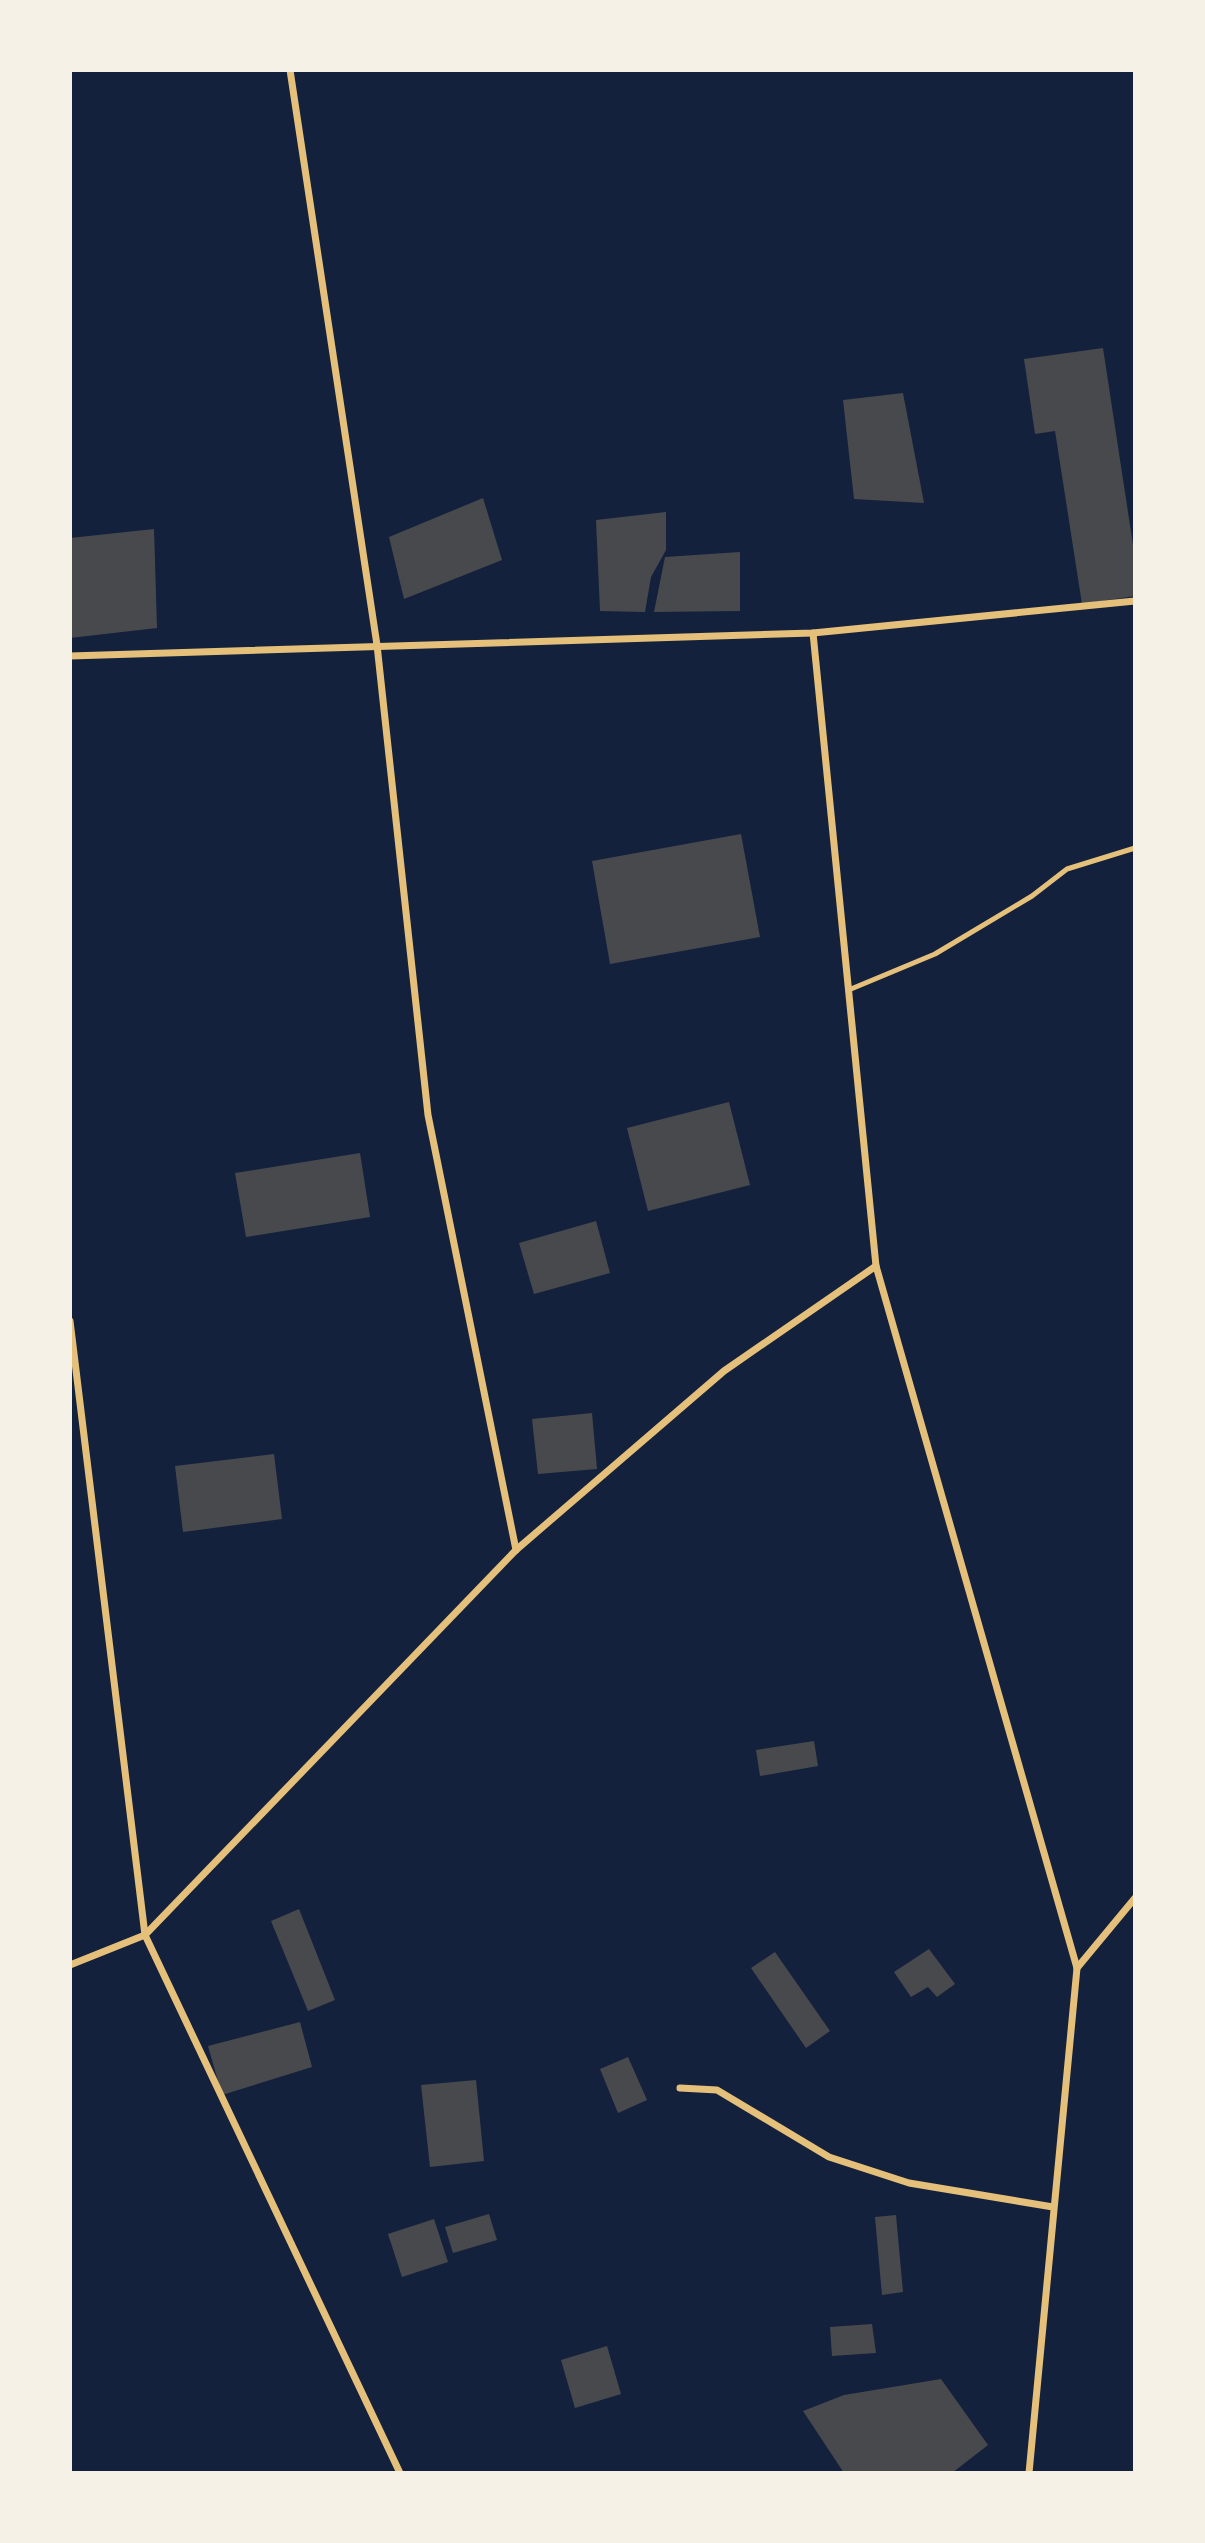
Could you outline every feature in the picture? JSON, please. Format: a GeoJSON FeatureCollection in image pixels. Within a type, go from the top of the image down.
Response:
{"type":"FeatureCollection","features":[{"type":"Feature","properties":{"kind":"street"},"geometry":{"type":"LineString","coordinates":[[290,70],[377,645],[428,1115],[516,1550]]}},
{"type":"Feature","properties":{"kind":"street"},"geometry":{"type":"LineString","coordinates":[[70,656],[814,632],[1135,601]]}},
{"type":"Feature","properties":{"kind":"street"},"geometry":{"type":"LineString","coordinates":[[814,632],[876,1266],[1077,1969],[1029,2473]]}},
{"type":"Feature","properties":{"kind":"street"},"geometry":{"type":"LineString","coordinates":[[70,1965],[145,1935],[516,1550],[724,1371],[876,1266]]}},
{"type":"Feature","properties":{"kind":"street"},"geometry":{"type":"LineString","coordinates":[[70,1321],[145,1935],[400,2473]]}},
{"type":"Feature","properties":{"kind":"street"},"geometry":{"type":"LineString","coordinates":[[1077,1969],[1135,1898]]}},
{"type":"Feature","properties":{"kind":"street"},"geometry":{"type":"LineString","coordinates":[[680,2088],[717,2090],[830,2157],[909,2183],[1053,2207]]}},
{"type":"Feature","properties":{"kind":"lane"},"geometry":{"type":"LineString","coordinates":[[851,989],[935,954],[1032,896],[1067,869],[1135,848]]}},
{"type":"Feature","properties":{"kind":"building"},"geometry":{"type":"Polygon","coordinates":[[[1103,348],[1135,558],[1135,596],[1082,604],[1055,431],[1035,434],[1024,359],[1103,348]]]}},
{"type":"Feature","properties":{"kind":"building"},"geometry":{"type":"Polygon","coordinates":[[[903,393],[924,503],[854,499],[843,400],[903,393]]]}},
{"type":"Feature","properties":{"kind":"building"},"geometry":{"type":"Polygon","coordinates":[[[483,498],[502,560],[404,599],[389,537],[483,498]]]}},
{"type":"Feature","properties":{"kind":"building"},"geometry":{"type":"Polygon","coordinates":[[[666,512],[666,550],[651,577],[645,612],[600,611],[596,520],[666,512]]]}},
{"type":"Feature","properties":{"kind":"building"},"geometry":{"type":"Polygon","coordinates":[[[154,529],[157,628],[70,638],[70,538],[154,529]]]}},
{"type":"Feature","properties":{"kind":"building"},"geometry":{"type":"Polygon","coordinates":[[[740,552],[740,611],[654,612],[665,557],[740,552]]]}},
{"type":"Feature","properties":{"kind":"building"},"geometry":{"type":"Polygon","coordinates":[[[741,834],[760,937],[610,964],[592,861],[741,834]]]}},
{"type":"Feature","properties":{"kind":"building"},"geometry":{"type":"Polygon","coordinates":[[[729,1102],[750,1185],[648,1211],[627,1128],[729,1102]]]}},
{"type":"Feature","properties":{"kind":"building"},"geometry":{"type":"Polygon","coordinates":[[[360,1153],[370,1217],[246,1237],[235,1173],[360,1153]]]}},
{"type":"Feature","properties":{"kind":"building"},"geometry":{"type":"Polygon","coordinates":[[[596,1221],[610,1273],[534,1294],[519,1243],[596,1221]]]}},
{"type":"Feature","properties":{"kind":"building"},"geometry":{"type":"Polygon","coordinates":[[[592,1413],[597,1469],[538,1474],[532,1419],[592,1413]]]}},
{"type":"Feature","properties":{"kind":"building"},"geometry":{"type":"Polygon","coordinates":[[[274,1454],[282,1519],[183,1532],[175,1466],[274,1454]]]}},
{"type":"Feature","properties":{"kind":"building"},"geometry":{"type":"Polygon","coordinates":[[[814,1741],[818,1766],[760,1776],[756,1750],[814,1741]]]}},
{"type":"Feature","properties":{"kind":"building"},"geometry":{"type":"Polygon","coordinates":[[[299,1909],[335,2000],[308,2011],[271,1921],[299,1909]]]}},
{"type":"Feature","properties":{"kind":"building"},"geometry":{"type":"Polygon","coordinates":[[[929,1949],[955,1984],[937,1997],[928,1987],[911,1997],[894,1972],[929,1949]]]}},
{"type":"Feature","properties":{"kind":"building"},"geometry":{"type":"Polygon","coordinates":[[[775,1952],[830,2031],[806,2048],[751,1968],[775,1952]]]}},
{"type":"Feature","properties":{"kind":"building"},"geometry":{"type":"Polygon","coordinates":[[[300,2022],[312,2067],[222,2095],[208,2046],[300,2022]]]}},
{"type":"Feature","properties":{"kind":"building"},"geometry":{"type":"Polygon","coordinates":[[[628,2057],[647,2100],[618,2113],[600,2069],[628,2057]]]}},
{"type":"Feature","properties":{"kind":"building"},"geometry":{"type":"Polygon","coordinates":[[[476,2080],[484,2161],[430,2167],[421,2085],[476,2080]]]}},
{"type":"Feature","properties":{"kind":"building"},"geometry":{"type":"Polygon","coordinates":[[[489,2214],[497,2240],[453,2253],[445,2227],[489,2214]]]}},
{"type":"Feature","properties":{"kind":"building"},"geometry":{"type":"Polygon","coordinates":[[[896,2215],[903,2292],[882,2295],[875,2217],[896,2215]]]}},
{"type":"Feature","properties":{"kind":"building"},"geometry":{"type":"Polygon","coordinates":[[[434,2219],[448,2262],[402,2277],[388,2234],[434,2219]]]}},
{"type":"Feature","properties":{"kind":"building"},"geometry":{"type":"Polygon","coordinates":[[[872,2324],[876,2353],[832,2356],[830,2327],[872,2324]]]}},
{"type":"Feature","properties":{"kind":"building"},"geometry":{"type":"Polygon","coordinates":[[[607,2346],[621,2394],[575,2408],[561,2360],[607,2346]]]}},
{"type":"Feature","properties":{"kind":"building"},"geometry":{"type":"Polygon","coordinates":[[[941,2379],[988,2445],[952,2473],[844,2473],[803,2411],[844,2395],[941,2379]]]}}]}
